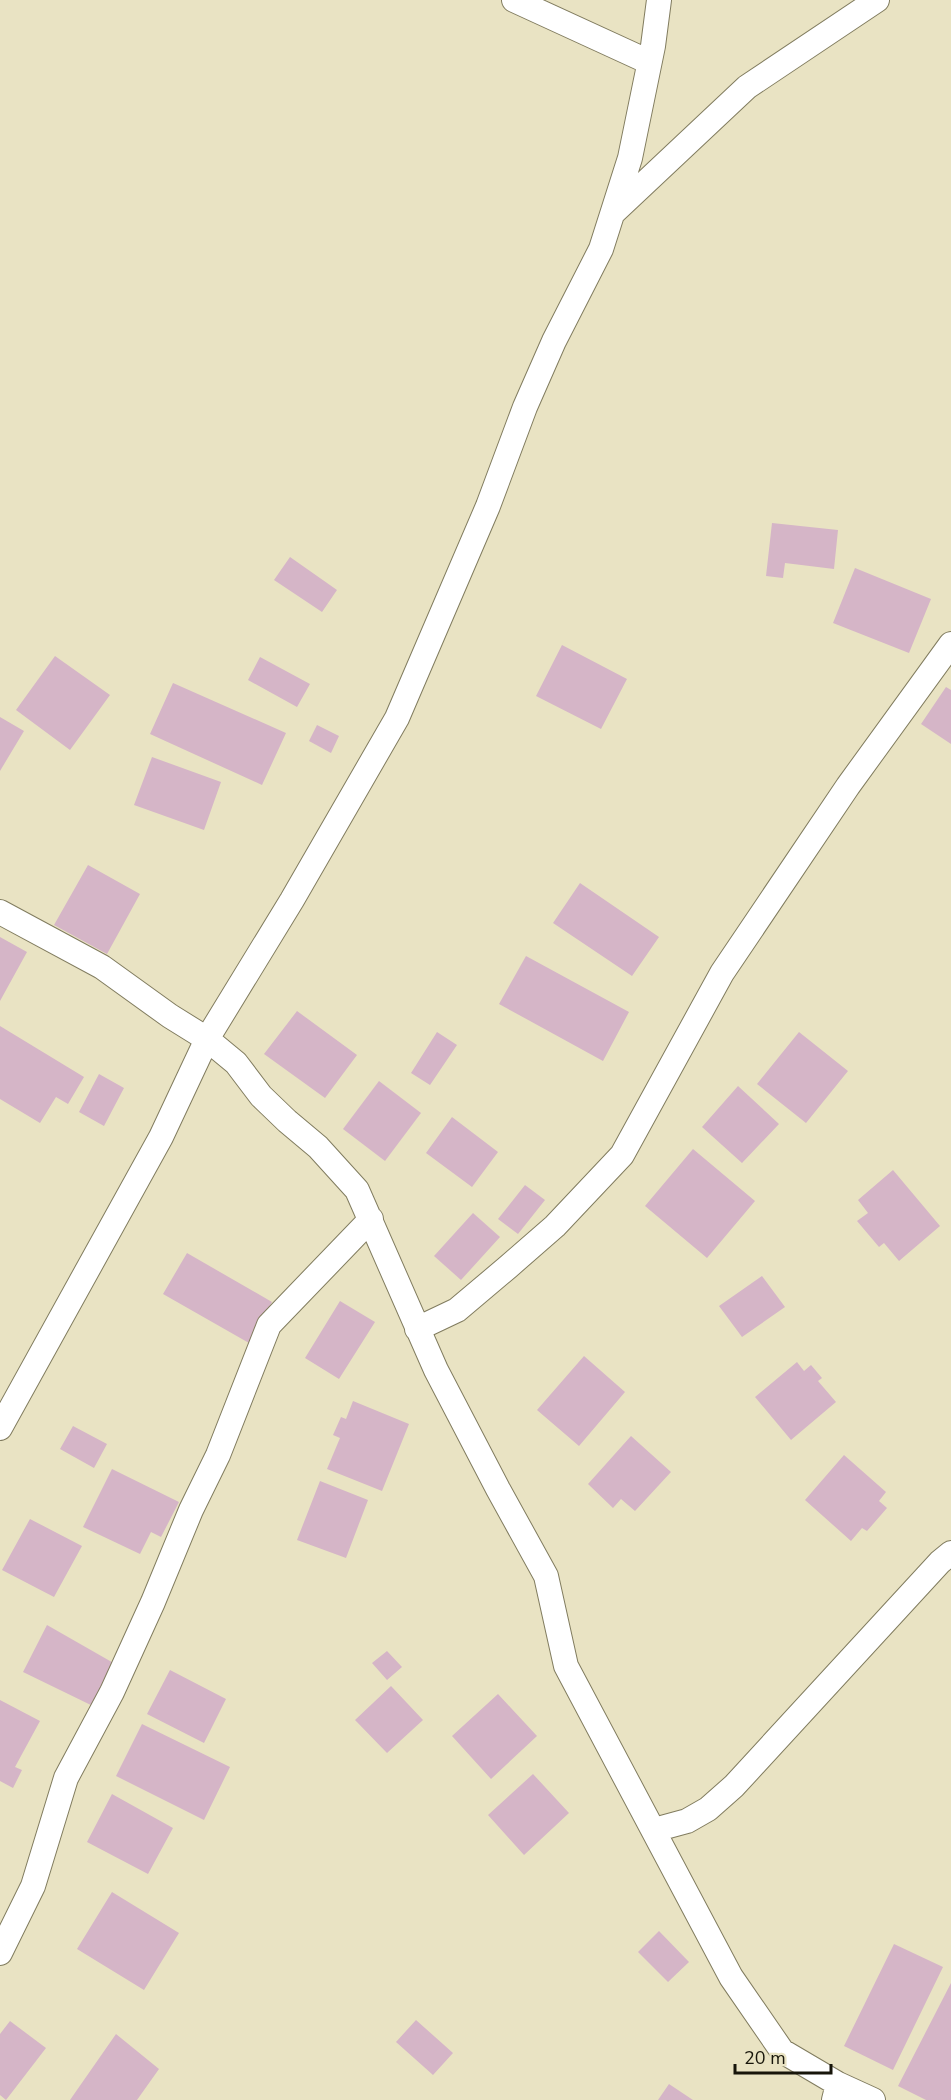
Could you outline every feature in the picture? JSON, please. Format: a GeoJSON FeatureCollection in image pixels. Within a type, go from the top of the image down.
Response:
{"type":"FeatureCollection","features":[{"type":"Feature","properties":{"kind":"street"},"geometry":{"type":"LineString","coordinates":[[514,0],[649,62]]}},
{"type":"Feature","properties":{"kind":"street"},"geometry":{"type":"LineString","coordinates":[[0,1428],[161,1137],[207,1039],[292,900],[397,718],[488,506],[525,407],[554,341],[601,249],[630,158],[659,0]]}},
{"type":"Feature","properties":{"kind":"street"},"geometry":{"type":"LineString","coordinates":[[613,214],[747,87],[878,0]]}},
{"type":"Feature","properties":{"kind":"street"},"geometry":{"type":"LineString","coordinates":[[417,1329],[457,1310],[508,1267],[555,1226],[622,1155],[722,973],[848,786],[951,644]]}},
{"type":"Feature","properties":{"kind":"street"},"geometry":{"type":"LineString","coordinates":[[0,912],[102,967],[170,1017],[207,1039],[236,1063],[261,1096],[318,1147],[357,1190],[436,1370],[546,1576],[566,1666],[731,1977],[782,2051],[836,2092],[873,2100]]}},
{"type":"Feature","properties":{"kind":"street"},"geometry":{"type":"LineString","coordinates":[[0,1953],[33,1886],[66,1778],[111,1692],[153,1602],[190,1510],[218,1455],[269,1324],[371,1219]]}},
{"type":"Feature","properties":{"kind":"street"},"geometry":{"type":"LineString","coordinates":[[654,1830],[687,1821],[708,1809],[734,1786],[940,1562],[951,1553]]}},
{"type":"Feature","properties":{"kind":"building"},"geometry":{"type":"Polygon","coordinates":[[[772,523],[838,530],[834,569],[785,563],[783,578],[766,576],[772,523]]]}},
{"type":"Feature","properties":{"kind":"building"},"geometry":{"type":"Polygon","coordinates":[[[290,557],[337,590],[322,612],[274,580],[290,557]]]}},
{"type":"Feature","properties":{"kind":"building"},"geometry":{"type":"Polygon","coordinates":[[[855,568],[931,599],[909,653],[833,623],[855,568]]]}},
{"type":"Feature","properties":{"kind":"building"},"geometry":{"type":"Polygon","coordinates":[[[562,645],[627,679],[601,729],[536,696],[562,645]]]}},
{"type":"Feature","properties":{"kind":"building"},"geometry":{"type":"Polygon","coordinates":[[[55,656],[110,695],[70,750],[16,710],[55,656]]]}},
{"type":"Feature","properties":{"kind":"building"},"geometry":{"type":"Polygon","coordinates":[[[260,657],[310,684],[297,707],[248,680],[260,657]]]}},
{"type":"Feature","properties":{"kind":"building"},"geometry":{"type":"Polygon","coordinates":[[[173,683],[286,733],[262,785],[150,734],[173,683]]]}},
{"type":"Feature","properties":{"kind":"building"},"geometry":{"type":"Polygon","coordinates":[[[946,687],[951,690],[951,744],[921,724],[946,687]]]}},
{"type":"Feature","properties":{"kind":"building"},"geometry":{"type":"Polygon","coordinates":[[[0,717],[24,731],[0,771],[0,717]]]}},
{"type":"Feature","properties":{"kind":"building"},"geometry":{"type":"Polygon","coordinates":[[[317,725],[339,736],[331,753],[309,741],[317,725]]]}},
{"type":"Feature","properties":{"kind":"building"},"geometry":{"type":"Polygon","coordinates":[[[152,757],[221,782],[204,830],[134,805],[152,757]]]}},
{"type":"Feature","properties":{"kind":"building"},"geometry":{"type":"Polygon","coordinates":[[[88,865],[140,894],[107,954],[54,925],[88,865]]]}},
{"type":"Feature","properties":{"kind":"building"},"geometry":{"type":"Polygon","coordinates":[[[580,883],[659,937],[632,976],[553,923],[580,883]]]}},
{"type":"Feature","properties":{"kind":"building"},"geometry":{"type":"Polygon","coordinates":[[[0,937],[27,952],[0,1001],[0,937]]]}},
{"type":"Feature","properties":{"kind":"building"},"geometry":{"type":"Polygon","coordinates":[[[526,956],[629,1012],[603,1061],[499,1004],[526,956]]]}},
{"type":"Feature","properties":{"kind":"building"},"geometry":{"type":"Polygon","coordinates":[[[297,1011],[357,1055],[325,1098],[264,1054],[297,1011]]]}},
{"type":"Feature","properties":{"kind":"building"},"geometry":{"type":"Polygon","coordinates":[[[0,1026],[84,1077],[68,1104],[56,1097],[40,1123],[0,1099],[0,1026]]]}},
{"type":"Feature","properties":{"kind":"building"},"geometry":{"type":"Polygon","coordinates":[[[437,1032],[457,1045],[430,1085],[411,1073],[437,1032]]]}},
{"type":"Feature","properties":{"kind":"building"},"geometry":{"type":"Polygon","coordinates":[[[799,1032],[848,1071],[806,1123],[757,1084],[799,1032]]]}},
{"type":"Feature","properties":{"kind":"building"},"geometry":{"type":"Polygon","coordinates":[[[99,1074],[124,1088],[104,1126],[79,1112],[99,1074]]]}},
{"type":"Feature","properties":{"kind":"building"},"geometry":{"type":"Polygon","coordinates":[[[379,1081],[421,1113],[385,1161],[343,1129],[379,1081]]]}},
{"type":"Feature","properties":{"kind":"building"},"geometry":{"type":"Polygon","coordinates":[[[738,1086],[779,1124],[742,1163],[702,1127],[738,1086]]]}},
{"type":"Feature","properties":{"kind":"building"},"geometry":{"type":"Polygon","coordinates":[[[452,1117],[498,1152],[472,1187],[426,1153],[452,1117]]]}},
{"type":"Feature","properties":{"kind":"building"},"geometry":{"type":"Polygon","coordinates":[[[693,1149],[755,1201],[707,1258],[645,1206],[693,1149]]]}},
{"type":"Feature","properties":{"kind":"building"},"geometry":{"type":"Polygon","coordinates":[[[893,1170],[940,1226],[899,1261],[884,1243],[879,1247],[857,1221],[868,1213],[858,1200],[893,1170]]]}},
{"type":"Feature","properties":{"kind":"building"},"geometry":{"type":"Polygon","coordinates":[[[525,1185],[545,1200],[518,1234],[498,1219],[525,1185]]]}},
{"type":"Feature","properties":{"kind":"building"},"geometry":{"type":"Polygon","coordinates":[[[473,1213],[500,1237],[461,1280],[434,1256],[473,1213]]]}},
{"type":"Feature","properties":{"kind":"building"},"geometry":{"type":"Polygon","coordinates":[[[187,1253],[272,1302],[249,1343],[163,1294],[187,1253]]]}},
{"type":"Feature","properties":{"kind":"building"},"geometry":{"type":"Polygon","coordinates":[[[762,1276],[785,1307],[742,1337],[719,1306],[762,1276]]]}},
{"type":"Feature","properties":{"kind":"building"},"geometry":{"type":"Polygon","coordinates":[[[340,1301],[375,1322],[339,1379],[305,1358],[340,1301]]]}},
{"type":"Feature","properties":{"kind":"building"},"geometry":{"type":"Polygon","coordinates":[[[584,1356],[625,1392],[579,1446],[537,1410],[584,1356]]]}},
{"type":"Feature","properties":{"kind":"building"},"geometry":{"type":"Polygon","coordinates":[[[797,1362],[804,1371],[811,1365],[822,1378],[818,1381],[836,1402],[791,1440],[755,1397],[797,1362]]]}},
{"type":"Feature","properties":{"kind":"building"},"geometry":{"type":"Polygon","coordinates":[[[353,1401],[409,1424],[382,1491],[327,1469],[340,1438],[333,1435],[341,1417],[346,1419],[353,1401]]]}},
{"type":"Feature","properties":{"kind":"building"},"geometry":{"type":"Polygon","coordinates":[[[73,1426],[107,1444],[94,1468],[60,1449],[73,1426]]]}},
{"type":"Feature","properties":{"kind":"building"},"geometry":{"type":"Polygon","coordinates":[[[631,1436],[671,1472],[635,1511],[621,1499],[613,1508],[588,1484],[631,1436]]]}},
{"type":"Feature","properties":{"kind":"building"},"geometry":{"type":"Polygon","coordinates":[[[844,1455],[886,1492],[879,1501],[887,1508],[867,1531],[862,1528],[851,1541],[805,1500],[844,1455]]]}},
{"type":"Feature","properties":{"kind":"building"},"geometry":{"type":"Polygon","coordinates":[[[112,1469],[179,1502],[161,1537],[151,1532],[140,1554],[83,1527],[112,1469]]]}},
{"type":"Feature","properties":{"kind":"building"},"geometry":{"type":"Polygon","coordinates":[[[320,1481],[368,1500],[346,1558],[297,1540],[320,1481]]]}},
{"type":"Feature","properties":{"kind":"building"},"geometry":{"type":"Polygon","coordinates":[[[30,1519],[82,1546],[54,1597],[2,1570],[30,1519]]]}},
{"type":"Feature","properties":{"kind":"building"},"geometry":{"type":"Polygon","coordinates":[[[47,1625],[117,1665],[97,1708],[23,1672],[47,1625]]]}},
{"type":"Feature","properties":{"kind":"building"},"geometry":{"type":"Polygon","coordinates":[[[387,1651],[402,1667],[387,1680],[372,1663],[387,1651]]]}},
{"type":"Feature","properties":{"kind":"building"},"geometry":{"type":"Polygon","coordinates":[[[170,1670],[226,1699],[204,1743],[147,1714],[170,1670]]]}},
{"type":"Feature","properties":{"kind":"building"},"geometry":{"type":"Polygon","coordinates":[[[391,1686],[423,1720],[387,1753],[355,1720],[391,1686]]]}},
{"type":"Feature","properties":{"kind":"building"},"geometry":{"type":"Polygon","coordinates":[[[498,1694],[537,1736],[491,1779],[452,1736],[498,1694]]]}},
{"type":"Feature","properties":{"kind":"building"},"geometry":{"type":"Polygon","coordinates":[[[0,1700],[40,1721],[15,1767],[22,1770],[13,1788],[0,1781],[0,1700]]]}},
{"type":"Feature","properties":{"kind":"building"},"geometry":{"type":"Polygon","coordinates":[[[142,1724],[230,1767],[204,1820],[116,1776],[142,1724]]]}},
{"type":"Feature","properties":{"kind":"building"},"geometry":{"type":"Polygon","coordinates":[[[533,1774],[569,1813],[524,1855],[488,1815],[533,1774]]]}},
{"type":"Feature","properties":{"kind":"building"},"geometry":{"type":"Polygon","coordinates":[[[112,1794],[173,1828],[148,1874],[87,1842],[112,1794]]]}},
{"type":"Feature","properties":{"kind":"building"},"geometry":{"type":"Polygon","coordinates":[[[112,1892],[179,1933],[144,1990],[77,1949],[112,1892]]]}},
{"type":"Feature","properties":{"kind":"building"},"geometry":{"type":"Polygon","coordinates":[[[659,1931],[689,1962],[668,1982],[638,1952],[659,1931]]]}},
{"type":"Feature","properties":{"kind":"building"},"geometry":{"type":"Polygon","coordinates":[[[894,1944],[943,1967],[893,2070],[844,2046],[894,1944]]]}},
{"type":"Feature","properties":{"kind":"building"},"geometry":{"type":"Polygon","coordinates":[[[951,1983],[951,2100],[926,2100],[898,2086],[951,1983]]]}},
{"type":"Feature","properties":{"kind":"building"},"geometry":{"type":"Polygon","coordinates":[[[416,2020],[453,2053],[433,2075],[396,2042],[416,2020]]]}},
{"type":"Feature","properties":{"kind":"building"},"geometry":{"type":"Polygon","coordinates":[[[10,2021],[46,2048],[6,2100],[0,2095],[0,2034],[10,2021]]]}},
{"type":"Feature","properties":{"kind":"building"},"geometry":{"type":"Polygon","coordinates":[[[116,2034],[159,2069],[137,2100],[70,2100],[116,2034]]]}},
{"type":"Feature","properties":{"kind":"building"},"geometry":{"type":"Polygon","coordinates":[[[669,2084],[693,2100],[658,2100],[669,2084]]]}}]}
